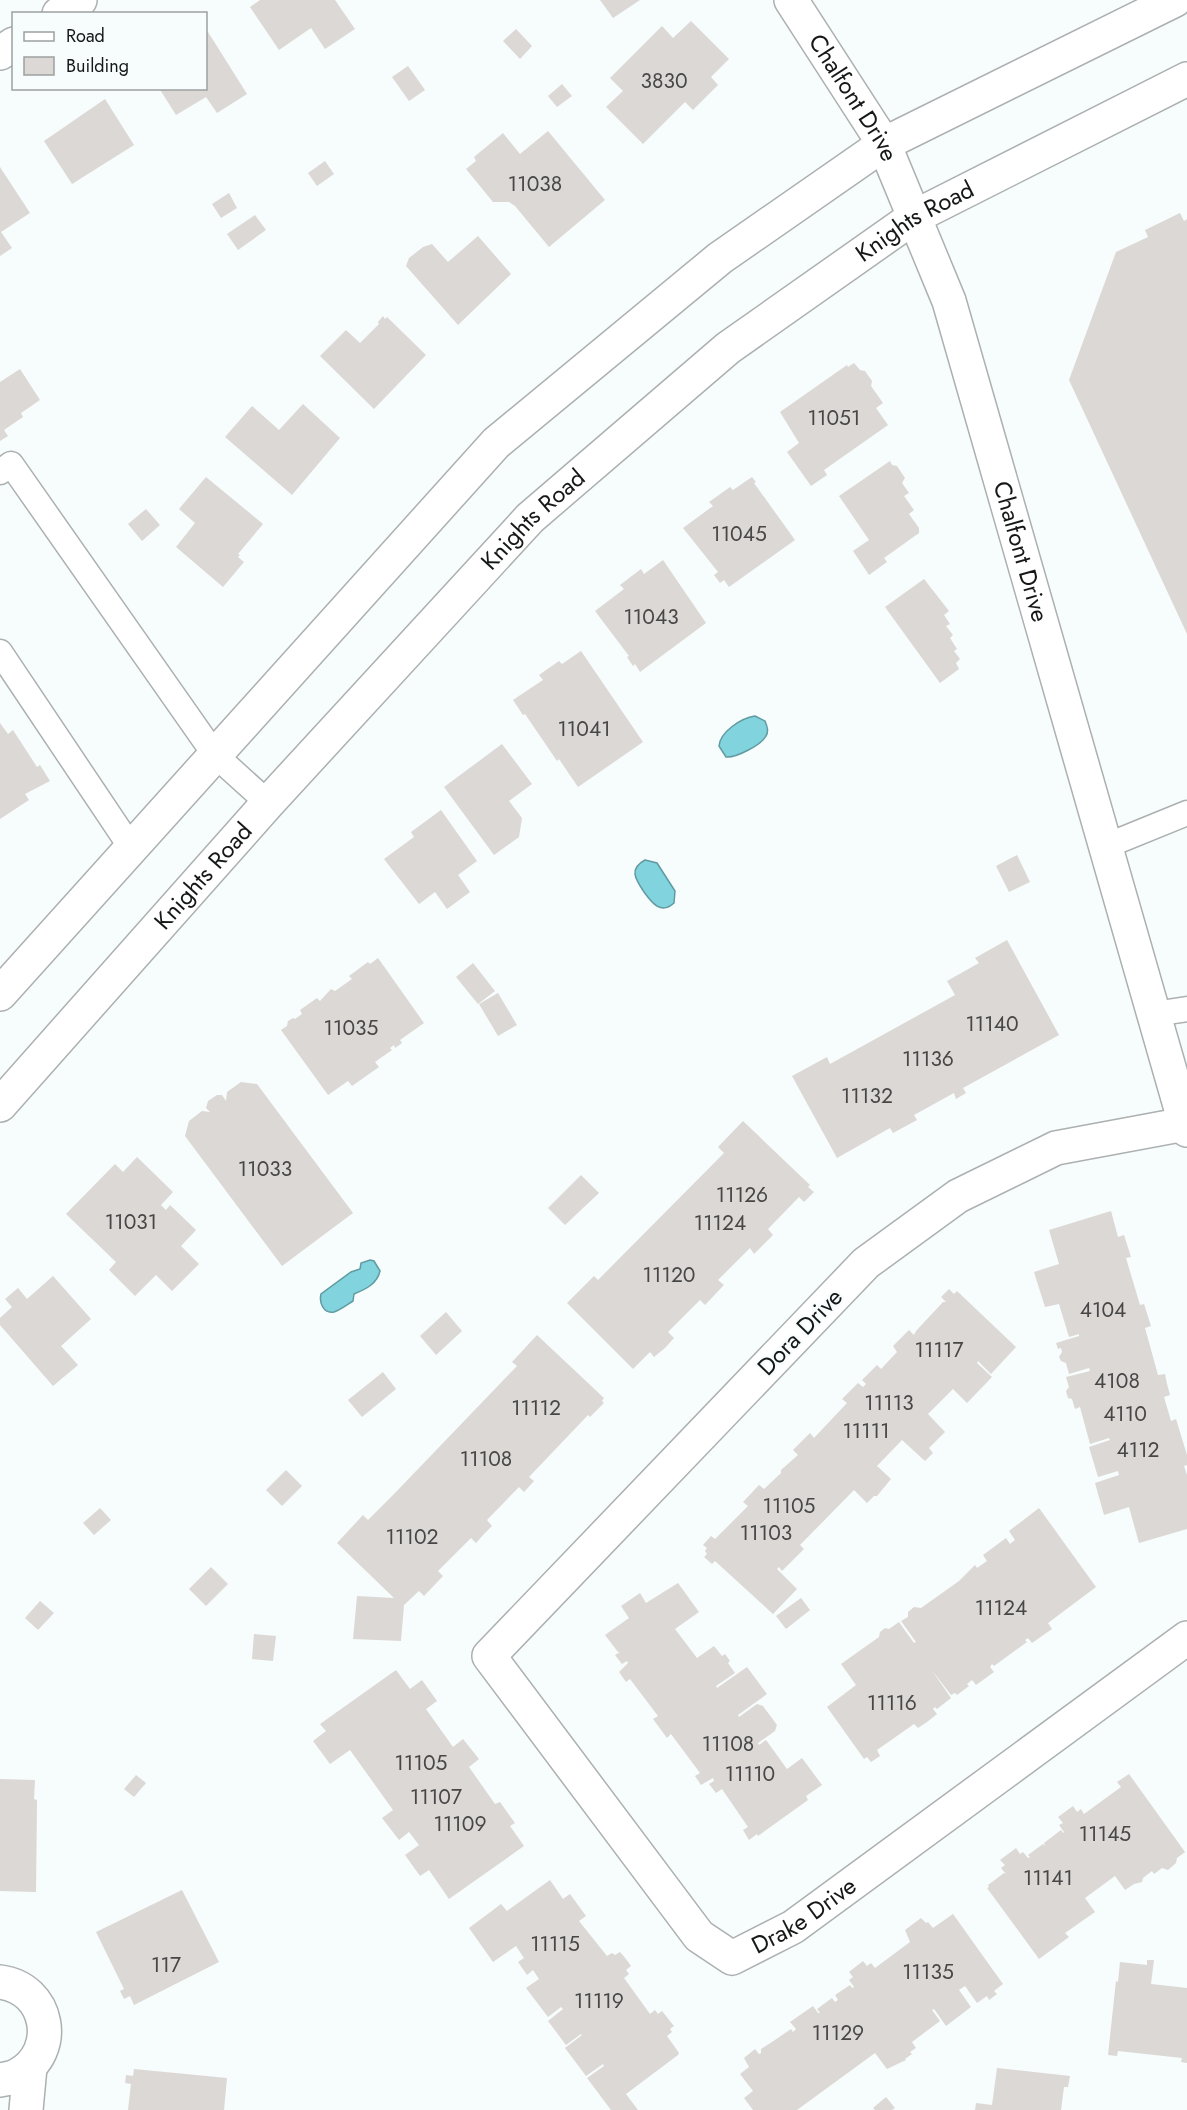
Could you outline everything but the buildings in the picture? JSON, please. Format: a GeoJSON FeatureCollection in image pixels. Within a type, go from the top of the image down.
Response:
{"type":"FeatureCollection","features":[{"type":"Feature","properties":{"kind":"street"},"geometry":{"type":"LineString","coordinates":[[62,12],[80,0]]}},
{"type":"Feature","properties":{"kind":"street","name":"Chalfont Drive"},"geometry":{"type":"LineString","coordinates":[[791,0],[884,144],[949,302],[1186,1127]]}},
{"type":"Feature","properties":{"kind":"street"},"geometry":{"type":"LineString","coordinates":[[0,994],[496,443],[720,258],[884,144],[1175,0]]}},
{"type":"Feature","properties":{"kind":"street","name":"Knights Road"},"geometry":{"type":"LineString","coordinates":[[0,1105],[267,803],[530,518],[728,348],[914,217],[1187,79]]}},
{"type":"Feature","properties":{"kind":"street","name":"Dora Drive"},"geometry":{"type":"LineString","coordinates":[[489,1656],[866,1263],[958,1196],[1056,1148],[1186,1127]]}},
{"type":"Feature","properties":{"kind":"street","name":"Drake Drive"},"geometry":{"type":"LineString","coordinates":[[489,1656],[699,1936],[732,1958],[793,1927],[1187,1638]]}},
{"type":"Feature","properties":{"kind":"street"},"geometry":{"type":"LineString","coordinates":[[0,1982],[24,1990],[36,2002],[43,2018],[45,2035],[41,2052],[30,2067],[16,2076],[0,2080]]}},
{"type":"Feature","properties":{"kind":"street"},"geometry":{"type":"LineString","coordinates":[[26,2110],[30,2067]]}},
{"type":"Feature","properties":{"kind":"lane"},"geometry":{"type":"LineString","coordinates":[[0,472],[11,464],[215,755],[267,803]]}},
{"type":"Feature","properties":{"kind":"lane"},"geometry":{"type":"LineString","coordinates":[[0,652],[132,849]]}},
{"type":"Feature","properties":{"kind":"lane"},"geometry":{"type":"LineString","coordinates":[[1106,846],[1187,813]]}},
{"type":"Feature","properties":{"kind":"lane"},"geometry":{"type":"LineString","coordinates":[[1154,1014],[1187,1009]]}},
{"type":"Feature","properties":{"kind":"water"},"geometry":{"type":"Polygon","coordinates":[[[755,716],[765,721],[768,730],[766,736],[748,750],[726,757],[719,746],[723,736],[738,723],[755,716]]]}},
{"type":"Feature","properties":{"kind":"water"},"geometry":{"type":"Polygon","coordinates":[[[645,860],[657,863],[675,891],[674,903],[665,908],[657,906],[638,883],[635,871],[645,860]]]}},
{"type":"Feature","properties":{"kind":"water"},"geometry":{"type":"Polygon","coordinates":[[[374,1261],[380,1271],[374,1283],[354,1294],[353,1301],[339,1310],[327,1311],[321,1304],[321,1294],[351,1272],[360,1269],[361,1263],[374,1261]]]}}]}
